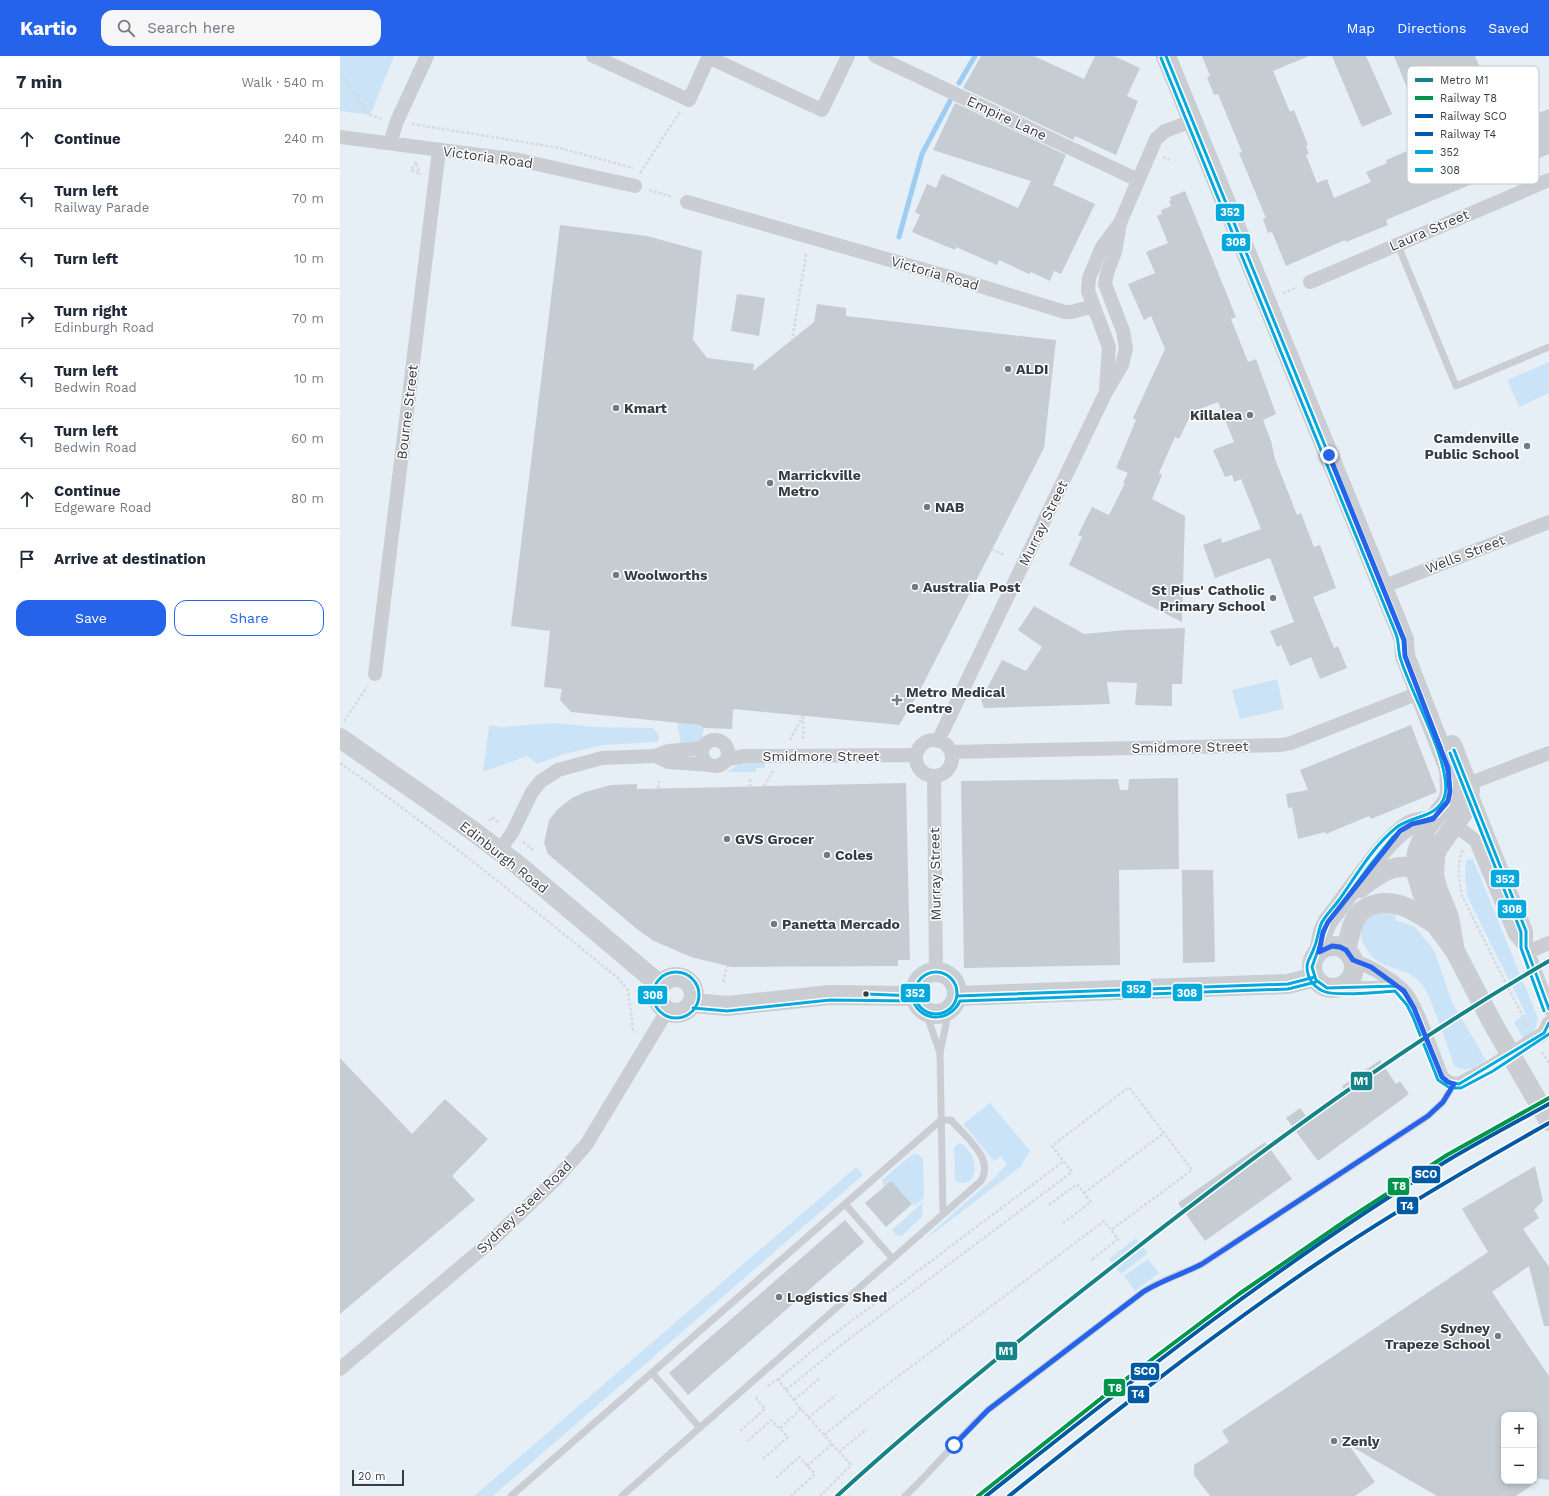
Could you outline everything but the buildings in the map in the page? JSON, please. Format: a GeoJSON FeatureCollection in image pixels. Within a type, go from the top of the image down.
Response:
{"type":"FeatureCollection","features":[{"type":"Feature","properties":{"kind":"street"},"geometry":{"type":"LineString","coordinates":[[390,143],[397,122],[427,56]]}},
{"type":"Feature","properties":{"kind":"street"},"geometry":{"type":"LineString","coordinates":[[593,56],[688,100],[708,56],[822,110],[848,56]]}},
{"type":"Feature","properties":{"kind":"street","name":"Empire Lane"},"geometry":{"type":"LineString","coordinates":[[875,56],[1138,180]]}},
{"type":"Feature","properties":{"kind":"street"},"geometry":{"type":"LineString","coordinates":[[1166,56],[1382,587],[1404,640],[1414,653],[1469,788],[1493,863],[1512,913],[1526,931],[1527,949],[1549,1009]]}},
{"type":"Feature","properties":{"kind":"street"},"geometry":{"type":"LineString","coordinates":[[1093,306],[1088,291],[1089,278],[1102,247],[1120,223],[1138,180],[1160,135],[1192,121]]}},
{"type":"Feature","properties":{"kind":"street","name":"Victoria Road"},"geometry":{"type":"LineString","coordinates":[[340,137],[519,160],[635,186]]}},
{"type":"Feature","properties":{"kind":"street","name":"Bourne Street"},"geometry":{"type":"LineString","coordinates":[[375,674],[439,150]]}},
{"type":"Feature","properties":{"kind":"street","name":"Laura Street"},"geometry":{"type":"LineString","coordinates":[[1310,282],[1397,243],[1549,180]]}},
{"type":"Feature","properties":{"kind":"street","name":"Victoria Road"},"geometry":{"type":"LineString","coordinates":[[687,202],[959,279],[1065,312],[1072,312],[1093,306]]}},
{"type":"Feature","properties":{"kind":"street","name":"Murray Street"},"geometry":{"type":"LineString","coordinates":[[938,741],[1106,392],[1122,365],[1126,348],[1123,331],[1106,284],[1106,278],[1116,252],[1120,223]]}},
{"type":"Feature","properties":{"kind":"street","name":"Murray Street"},"geometry":{"type":"LineString","coordinates":[[1093,306],[1109,347],[1106,392]]}},
{"type":"Feature","properties":{"kind":"street","name":"Wells Street"},"geometry":{"type":"LineString","coordinates":[[1382,587],[1549,522]]}},
{"type":"Feature","properties":{"kind":"street"},"geometry":{"type":"LineString","coordinates":[[1404,640],[1405,656],[1448,768],[1450,792],[1448,801],[1433,819],[1420,840],[1415,869],[1422,892],[1436,925],[1455,951],[1493,1024],[1549,1121]]}},
{"type":"Feature","properties":{"kind":"street","name":"Smidmore Street"},"geometry":{"type":"LineString","coordinates":[[950,752],[1281,745],[1291,743],[1419,693]]}},
{"type":"Feature","properties":{"kind":"street","name":"Edinburgh Road"},"geometry":{"type":"LineString","coordinates":[[340,738],[500,851],[660,985]]}},
{"type":"Feature","properties":{"kind":"street","name":"Smidmore Street"},"geometry":{"type":"LineString","coordinates":[[500,851],[512,833],[532,792],[541,781],[558,770],[602,758],[655,756],[668,751],[703,748],[705,744],[713,740],[721,741],[725,744],[728,752],[726,760]]}},
{"type":"Feature","properties":{"kind":"street"},"geometry":{"type":"LineString","coordinates":[[932,740],[938,741],[948,747],[951,763],[948,768],[939,775],[934,776],[922,772],[916,761],[916,755],[922,745],[932,740]]}},
{"type":"Feature","properties":{"kind":"street"},"geometry":{"type":"LineString","coordinates":[[703,748],[704,760],[710,765]]}},
{"type":"Feature","properties":{"kind":"street"},"geometry":{"type":"LineString","coordinates":[[1469,788],[1549,753]]}},
{"type":"Feature","properties":{"kind":"street","name":"Smidmore Street"},"geometry":{"type":"LineString","coordinates":[[655,756],[668,762],[719,765],[726,760],[743,756],[916,755]]}},
{"type":"Feature","properties":{"kind":"street","name":"Murray Street"},"geometry":{"type":"LineString","coordinates":[[934,776],[936,972]]}},
{"type":"Feature","properties":{"kind":"street"},"geometry":{"type":"LineString","coordinates":[[1455,951],[1448,918],[1434,876],[1435,855],[1438,848],[1463,813],[1469,788]]}},
{"type":"Feature","properties":{"kind":"street"},"geometry":{"type":"LineString","coordinates":[[1397,986],[1374,988],[1327,988],[1321,985],[1315,977],[1312,968],[1313,962],[1319,952],[1323,932],[1328,922],[1400,831],[1412,824],[1433,819]]}},
{"type":"Feature","properties":{"kind":"street"},"geometry":{"type":"LineString","coordinates":[[1454,825],[1476,841],[1493,863]]}},
{"type":"Feature","properties":{"kind":"street"},"geometry":{"type":"LineString","coordinates":[[1343,902],[1370,881],[1399,866],[1415,869],[1434,876]]}},
{"type":"Feature","properties":{"kind":"street"},"geometry":{"type":"LineString","coordinates":[[1340,988],[1351,979],[1355,966],[1350,955],[1358,915],[1363,909],[1373,905],[1386,903],[1401,905],[1436,925]]}},
{"type":"Feature","properties":{"kind":"street"},"geometry":{"type":"LineString","coordinates":[[1527,949],[1549,944]]}},
{"type":"Feature","properties":{"kind":"street"},"geometry":{"type":"LineString","coordinates":[[1319,952],[1332,946],[1371,967],[1404,991],[1414,1008],[1442,1077],[1448,1082],[1454,1084],[1459,1084],[1484,1071],[1521,1048],[1544,1033],[1549,1024]]}},
{"type":"Feature","properties":{"kind":"street"},"geometry":{"type":"LineString","coordinates":[[920,1003],[916,989],[923,977],[936,972],[942,973],[952,979],[957,990],[953,1003]]}},
{"type":"Feature","properties":{"kind":"street"},"geometry":{"type":"LineString","coordinates":[[670,977],[683,977],[692,985],[694,997],[693,1003],[689,1008],[678,1013],[667,1011],[662,1007],[658,996],[660,985],[670,977]]}},
{"type":"Feature","properties":{"kind":"street"},"geometry":{"type":"LineString","coordinates":[[693,1003],[735,1005],[830,995],[920,1003],[937,1014],[953,1003],[1288,984],[1315,977]]}},
{"type":"Feature","properties":{"kind":"street","name":"Sydney Steel Road"},"geometry":{"type":"LineString","coordinates":[[340,1369],[489,1243],[555,1180],[586,1145],[667,1011]]}},
{"type":"Feature","properties":{"kind":"lane"},"geometry":{"type":"LineString","coordinates":[[1397,243],[1456,386],[1549,347]]}},
{"type":"Feature","properties":{"kind":"lane"},"geometry":{"type":"LineString","coordinates":[[920,1003],[940,1053]]}},
{"type":"Feature","properties":{"kind":"lane"},"geometry":{"type":"LineString","coordinates":[[943,1214],[940,1053],[953,1003]]}},
{"type":"Feature","properties":{"kind":"lane"},"geometry":{"type":"LineString","coordinates":[[905,1496],[932,1470],[972,1425],[988,1410],[1143,1292],[1153,1285],[1175,1278],[1202,1264],[1428,1116],[1443,1102],[1454,1084]]}},
{"type":"Feature","properties":{"kind":"lane"},"geometry":{"type":"LineString","coordinates":[[511,1496],[942,1120],[951,1120],[983,1157],[986,1168],[985,1175],[981,1181],[622,1496]]}},
{"type":"Feature","properties":{"kind":"lane"},"geometry":{"type":"LineString","coordinates":[[845,1204],[892,1258]]}},
{"type":"Feature","properties":{"kind":"lane"},"geometry":{"type":"LineString","coordinates":[[652,1373],[700,1428]]}},
{"type":"Feature","properties":{"kind":"path"},"geometry":{"type":"LineString","coordinates":[[340,74],[370,115],[387,120]]}},
{"type":"Feature","properties":{"kind":"path"},"geometry":{"type":"LineString","coordinates":[[687,202],[635,186],[641,170],[688,100]]}},
{"type":"Feature","properties":{"kind":"path"},"geometry":{"type":"LineString","coordinates":[[1165,158],[1170,160]]}},
{"type":"Feature","properties":{"kind":"path"},"geometry":{"type":"LineString","coordinates":[[416,159],[411,170],[420,175],[426,176]]}},
{"type":"Feature","properties":{"kind":"path"},"geometry":{"type":"LineString","coordinates":[[415,164],[420,175]]}},
{"type":"Feature","properties":{"kind":"path"},"geometry":{"type":"LineString","coordinates":[[792,341],[806,254]]}},
{"type":"Feature","properties":{"kind":"path"},"geometry":{"type":"LineString","coordinates":[[1266,300],[1310,282]]}},
{"type":"Feature","properties":{"kind":"path"},"geometry":{"type":"LineString","coordinates":[[992,549],[1004,555]]}},
{"type":"Feature","properties":{"kind":"path"},"geometry":{"type":"LineString","coordinates":[[340,725],[375,674]]}},
{"type":"Feature","properties":{"kind":"path"},"geometry":{"type":"LineString","coordinates":[[803,716],[803,739]]}},
{"type":"Feature","properties":{"kind":"path"},"geometry":{"type":"LineString","coordinates":[[340,764],[386,795],[502,884],[618,978],[628,990],[632,1030],[649,1040]]}},
{"type":"Feature","properties":{"kind":"path"},"geometry":{"type":"LineString","coordinates":[[750,779],[750,786]]}},
{"type":"Feature","properties":{"kind":"path"},"geometry":{"type":"LineString","coordinates":[[658,788],[659,781]]}},
{"type":"Feature","properties":{"kind":"path"},"geometry":{"type":"LineString","coordinates":[[465,856],[467,852]]}},
{"type":"Feature","properties":{"kind":"path"},"geometry":{"type":"LineString","coordinates":[[1460,866],[1459,880],[1462,896],[1518,1010]]}},
{"type":"Feature","properties":{"kind":"path"},"geometry":{"type":"LineString","coordinates":[[723,982],[727,966]]}},
{"type":"Feature","properties":{"kind":"path"},"geometry":{"type":"LineString","coordinates":[[786,1390],[836,1349],[1072,1172],[1052,1146],[1129,1087],[1192,1170],[1111,1230]]}},
{"type":"Feature","properties":{"kind":"path"},"geometry":{"type":"LineString","coordinates":[[1084,1193],[1164,1133]]}},
{"type":"Feature","properties":{"kind":"path"},"geometry":{"type":"LineString","coordinates":[[766,1388],[818,1346],[1064,1161]]}},
{"type":"Feature","properties":{"kind":"path"},"geometry":{"type":"LineString","coordinates":[[1049,1205],[1077,1184],[1091,1202],[1062,1224]]}},
{"type":"Feature","properties":{"kind":"path"},"geometry":{"type":"LineString","coordinates":[[824,1435],[888,1384],[1104,1221],[1118,1239],[1090,1261]]}},
{"type":"Feature","properties":{"kind":"path"},"geometry":{"type":"LineString","coordinates":[[767,1368],[808,1418],[851,1465],[820,1496]]}},
{"type":"Feature","properties":{"kind":"path"},"geometry":{"type":"LineString","coordinates":[[794,1400],[820,1378]]}},
{"type":"Feature","properties":{"kind":"path"},"geometry":{"type":"LineString","coordinates":[[740,1431],[765,1409],[755,1397],[761,1393]]}},
{"type":"Feature","properties":{"kind":"path"},"geometry":{"type":"LineString","coordinates":[[808,1418],[836,1395]]}},
{"type":"Feature","properties":{"kind":"path"},"geometry":{"type":"LineString","coordinates":[[780,1428],[801,1409]]}},
{"type":"Feature","properties":{"kind":"path"},"geometry":{"type":"LineString","coordinates":[[748,1441],[772,1420],[788,1437],[763,1459]]}},
{"type":"Feature","properties":{"kind":"path"},"geometry":{"type":"LineString","coordinates":[[839,1452],[867,1429]]}},
{"type":"Feature","properties":{"kind":"path"},"geometry":{"type":"LineString","coordinates":[[807,1466],[832,1444]]}},
{"type":"Feature","properties":{"kind":"path"},"geometry":{"type":"LineString","coordinates":[[776,1478],[799,1457],[815,1474],[791,1496]]}},
{"type":"Feature","properties":{"kind":"shaded area"},"geometry":{"type":"Polygon","coordinates":[[[340,56],[394,56],[370,115],[340,111],[340,56]]]}},
{"type":"Feature","properties":{"kind":"shaded area"},"geometry":{"type":"Polygon","coordinates":[[[1549,362],[1549,393],[1519,407],[1507,380],[1549,362]]]}},
{"type":"Feature","properties":{"kind":"shaded area"},"geometry":{"type":"Polygon","coordinates":[[[1277,679],[1284,709],[1240,719],[1232,690],[1277,679]]]}},
{"type":"Feature","properties":{"kind":"shaded area"},"geometry":{"type":"Polygon","coordinates":[[[677,722],[700,725],[704,728],[702,738],[698,742],[681,744],[677,722]]]}},
{"type":"Feature","properties":{"kind":"shaded area"},"geometry":{"type":"Polygon","coordinates":[[[554,723],[594,727],[653,728],[659,735],[658,742],[602,745],[561,755],[537,764],[527,756],[483,772],[489,725],[502,727],[554,723]]]}},
{"type":"Feature","properties":{"kind":"shaded area"},"geometry":{"type":"Polygon","coordinates":[[[740,763],[765,763],[765,768],[756,768],[756,772],[727,772],[740,763]]]}},
{"type":"Feature","properties":{"kind":"shaded area"},"geometry":{"type":"Polygon","coordinates":[[[1473,859],[1537,1016],[1536,1027],[1530,1034],[1523,1038],[1514,1022],[1526,1014],[1468,898],[1465,879],[1466,860],[1473,859]]]}},
{"type":"Feature","properties":{"kind":"shaded area"},"geometry":{"type":"Polygon","coordinates":[[[1396,912],[1395,920],[1415,927],[1434,950],[1452,1002],[1486,1060],[1474,1067],[1463,1069],[1454,1065],[1430,999],[1421,983],[1407,973],[1376,960],[1369,954],[1364,945],[1361,936],[1361,929],[1370,915],[1396,912]]]}},
{"type":"Feature","properties":{"kind":"shaded area"},"geometry":{"type":"Polygon","coordinates":[[[990,1103],[1030,1151],[1020,1167],[922,1242],[1007,1165],[1001,1156],[994,1161],[963,1124],[990,1103]]]}},
{"type":"Feature","properties":{"kind":"shaded area"},"geometry":{"type":"Polygon","coordinates":[[[959,1143],[971,1154],[974,1162],[974,1176],[970,1181],[965,1183],[957,1182],[955,1179],[954,1147],[959,1143]]]}},
{"type":"Feature","properties":{"kind":"shaded area"},"geometry":{"type":"Polygon","coordinates":[[[913,1154],[919,1155],[923,1159],[924,1198],[914,1206],[891,1181],[884,1187],[882,1180],[913,1154]]]}},
{"type":"Feature","properties":{"kind":"shaded area"},"geometry":{"type":"Polygon","coordinates":[[[856,1167],[863,1175],[493,1496],[474,1496],[856,1167]]]}},
{"type":"Feature","properties":{"kind":"shaded area"},"geometry":{"type":"Polygon","coordinates":[[[923,1202],[922,1217],[901,1236],[896,1235],[892,1230],[923,1202]]]}},
{"type":"Feature","properties":{"kind":"shaded area"},"geometry":{"type":"Polygon","coordinates":[[[1136,1238],[1148,1253],[1121,1274],[1109,1259],[1136,1238]]]}},
{"type":"Feature","properties":{"kind":"shaded area"},"geometry":{"type":"Polygon","coordinates":[[[1148,1259],[1159,1273],[1135,1291],[1124,1276],[1148,1259]]]}},
{"type":"Feature","properties":{"kind":"waterway"},"geometry":{"type":"LineString","coordinates":[[959,83],[975,56]]}},
{"type":"Feature","properties":{"kind":"waterway"},"geometry":{"type":"LineString","coordinates":[[899,237],[922,154],[950,101]]}},
{"type":"Feature","properties":{"kind":"metro line","name":"M1"},"geometry":{"type":"LineString","coordinates":[[837,1496],[909,1432],[983,1370],[1234,1173],[1336,1098],[1388,1062],[1441,1027],[1549,961]]}},
{"type":"Feature","properties":{"kind":"rail line","name":"T8"},"geometry":{"type":"LineString","coordinates":[[978,1496],[1118,1385],[1239,1294],[1348,1219],[1447,1155],[1549,1098]]}},
{"type":"Feature","properties":{"kind":"rail line","name":"SCO"},"geometry":{"type":"LineString","coordinates":[[986,1496],[1155,1363],[1329,1237],[1450,1159],[1549,1104]]}},
{"type":"Feature","properties":{"kind":"rail line","name":"T4"},"geometry":{"type":"LineString","coordinates":[[1009,1496],[1196,1350],[1312,1267],[1429,1192],[1549,1123]]}},
{"type":"Feature","properties":{"kind":"transit line","name":"352"},"geometry":{"type":"LineString","coordinates":[[1166,56],[1401,632],[1404,640],[1405,656],[1441,747],[1450,782],[1450,794],[1447,804],[1436,816],[1407,826],[1393,837],[1328,922],[1312,967],[1316,980],[1327,988],[1397,986],[1404,993],[1417,1014],[1442,1077],[1449,1082],[1459,1084],[1544,1033],[1549,1023]]}},
{"type":"Feature","properties":{"kind":"transit line","name":"308"},"geometry":{"type":"LineString","coordinates":[[1161,58],[1396,634],[1400,657],[1436,746],[1445,781],[1445,795],[1437,808],[1425,815],[1403,823],[1388,835],[1358,871],[1339,900],[1324,919],[1308,962],[1308,975],[1317,987],[1328,993],[1358,994],[1395,991],[1407,1005],[1413,1017],[1438,1080],[1450,1088],[1461,1088],[1493,1071],[1549,1034]]}},
{"type":"Feature","properties":{"kind":"transit line","name":"352"},"geometry":{"type":"LineString","coordinates":[[1454,750],[1526,931],[1526,947],[1549,1009]]}},
{"type":"Feature","properties":{"kind":"transit line","name":"308"},"geometry":{"type":"LineString","coordinates":[[1450,753],[1521,932],[1521,948],[1544,1011]]}},
{"type":"Feature","properties":{"kind":"transit line","name":"308"},"geometry":{"type":"LineString","coordinates":[[681,972],[693,978],[698,986],[699,995],[698,1004],[693,1012],[685,1017],[671,1018],[659,1012],[654,1004],[653,990],[659,978],[667,973],[681,972]]}},
{"type":"Feature","properties":{"kind":"transit line","name":"352"},"geometry":{"type":"LineString","coordinates":[[936,972],[951,978],[957,993],[951,1008],[936,1014],[921,1008],[915,993],[921,978],[936,972]]}},
{"type":"Feature","properties":{"kind":"transit line","name":"352"},"geometry":{"type":"LineString","coordinates":[[957,996],[1288,984],[1315,977]]}},
{"type":"Feature","properties":{"kind":"transit line","name":"308"},"geometry":{"type":"LineString","coordinates":[[693,1008],[727,1011],[830,1000],[913,1001],[917,1008],[923,1013],[936,1017],[950,1013],[960,1001],[1288,989],[1316,982]]}},
{"type":"Feature","properties":{"kind":"transit line","name":"352"},"geometry":{"type":"LineString","coordinates":[[866,994],[916,996]]}},
{"type":"Feature","properties":{"kind":"place","name":"ALDI"},"geometry":{"type":"Point","coordinates":[1008,369]}},
{"type":"Feature","properties":{"kind":"place","name":"Kmart"},"geometry":{"type":"Point","coordinates":[616,408]}},
{"type":"Feature","properties":{"kind":"place","name":"Killalea"},"geometry":{"type":"Point","coordinates":[1250,415]}},
{"type":"Feature","properties":{"kind":"place","name":"Camdenville Public School"},"geometry":{"type":"Point","coordinates":[1527,446]}},
{"type":"Feature","properties":{"kind":"place","name":"Marrickville Metro"},"geometry":{"type":"Point","coordinates":[770,483]}},
{"type":"Feature","properties":{"kind":"place","name":"NAB"},"geometry":{"type":"Point","coordinates":[927,507]}},
{"type":"Feature","properties":{"kind":"place","name":"Woolworths"},"geometry":{"type":"Point","coordinates":[616,575]}},
{"type":"Feature","properties":{"kind":"place","name":"Australia Post"},"geometry":{"type":"Point","coordinates":[915,587]}},
{"type":"Feature","properties":{"kind":"place","name":"St Pius' Catholic Primary School"},"geometry":{"type":"Point","coordinates":[1273,598]}},
{"type":"Feature","properties":{"kind":"place","name":"Metro Medical Centre"},"geometry":{"type":"Point","coordinates":[897,700]}},
{"type":"Feature","properties":{"kind":"place","name":"GVS Grocer"},"geometry":{"type":"Point","coordinates":[727,839]}},
{"type":"Feature","properties":{"kind":"place","name":"Coles"},"geometry":{"type":"Point","coordinates":[827,855]}},
{"type":"Feature","properties":{"kind":"place","name":"Panetta Mercado"},"geometry":{"type":"Point","coordinates":[774,924]}},
{"type":"Feature","properties":{"kind":"place","name":"Logistics Shed"},"geometry":{"type":"Point","coordinates":[779,1297]}},
{"type":"Feature","properties":{"kind":"place","name":"Sydney Trapeze School"},"geometry":{"type":"Point","coordinates":[1498,1336]}},
{"type":"Feature","properties":{"kind":"place","name":"Zenly"},"geometry":{"type":"Point","coordinates":[1334,1441]}},
{"type":"Feature","properties":{"kind":"route"},"geometry":{"type":"LineString","coordinates":[[954,1445],[988,1410],[1143,1292],[1153,1285],[1175,1278],[1202,1264],[1428,1116],[1443,1102],[1454,1084],[1448,1082],[1442,1077],[1414,1008],[1404,991],[1371,967],[1353,960],[1351,955],[1340,947],[1332,946],[1319,952],[1323,932],[1328,922],[1388,845],[1400,831],[1412,824],[1433,819],[1448,801],[1450,792],[1448,768],[1405,656],[1404,640],[1329,455]]}}]}
